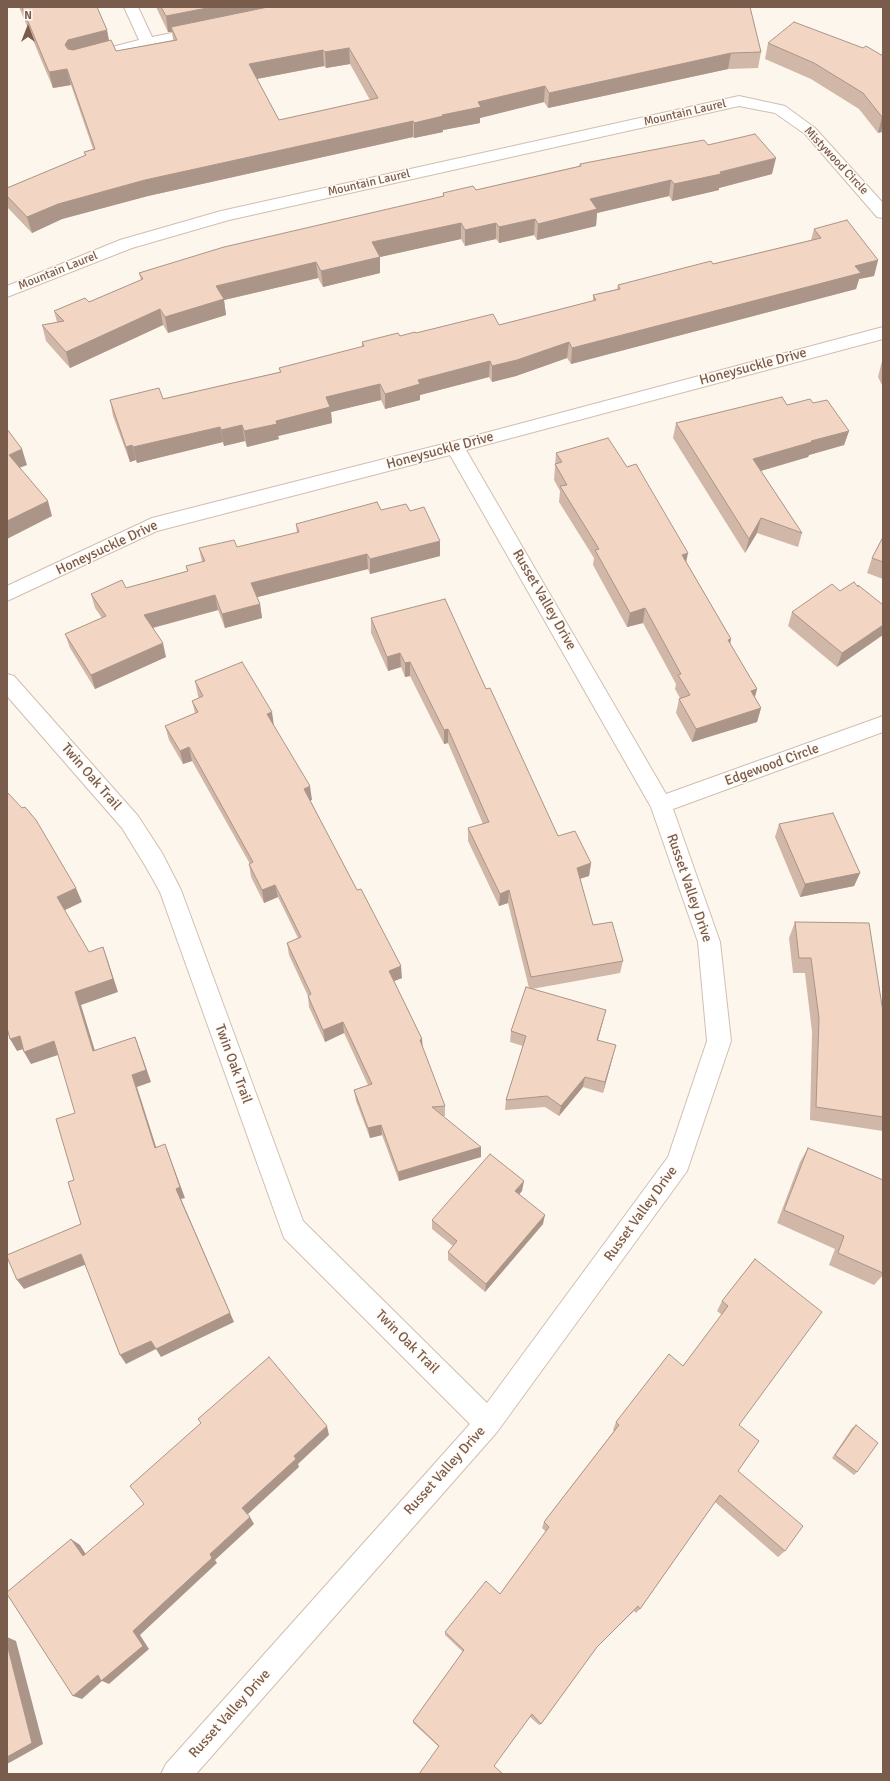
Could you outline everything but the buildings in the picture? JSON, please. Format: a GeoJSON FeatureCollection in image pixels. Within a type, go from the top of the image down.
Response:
{"type":"FeatureCollection","features":[{"type":"Feature","properties":{"kind":"street"},"geometry":{"type":"LineString","coordinates":[[131,7],[146,42]]}},
{"type":"Feature","properties":{"kind":"street"},"geometry":{"type":"LineString","coordinates":[[77,60],[146,42],[215,28]]}},
{"type":"Feature","properties":{"kind":"street","name":"Mistywood Circle"},"geometry":{"type":"LineString","coordinates":[[739,101],[780,109],[810,131],[883,213]]}},
{"type":"Feature","properties":{"kind":"street","name":"Mountain Laurel"},"geometry":{"type":"LineString","coordinates":[[7,292],[126,244],[228,215],[739,101]]}},
{"type":"Feature","properties":{"kind":"street","name":"Honeysuckle Drive"},"geometry":{"type":"LineString","coordinates":[[7,594],[152,525],[456,447],[883,333]]}},
{"type":"Feature","properties":{"kind":"street","name":"Russet Valley Drive"},"geometry":{"type":"LineString","coordinates":[[176,1774],[488,1423],[678,1163],[719,1041],[709,942],[661,805],[456,447]]}},
{"type":"Feature","properties":{"kind":"street","name":"Twin Oak Trail"},"geometry":{"type":"LineString","coordinates":[[7,682],[130,822],[154,860],[170,890],[293,1229],[488,1423]]}},
{"type":"Feature","properties":{"kind":"street","name":"Edgewood Circle"},"geometry":{"type":"LineString","coordinates":[[661,805],[883,724]]}}]}
